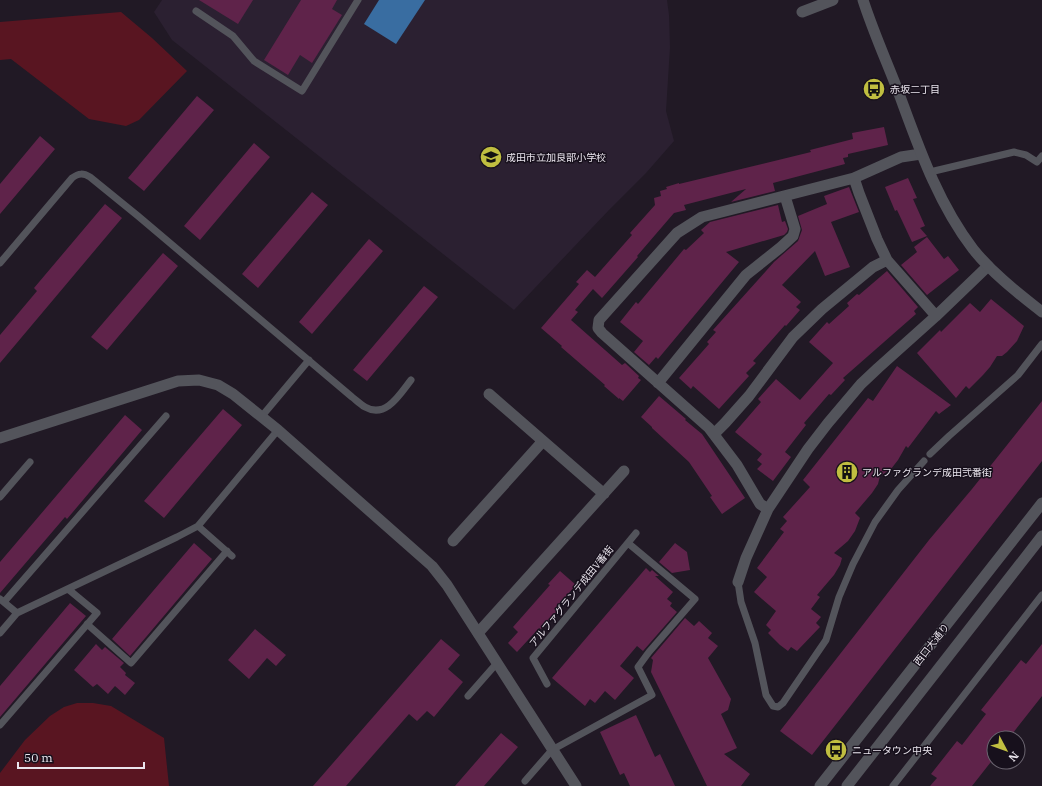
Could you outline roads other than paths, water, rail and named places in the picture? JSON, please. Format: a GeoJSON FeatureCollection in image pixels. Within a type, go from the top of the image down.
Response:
{"type":"FeatureCollection","features":[{"type":"Feature","properties":{"kind":"street"},"geometry":{"type":"LineString","coordinates":[[802,12],[834,0]]}},
{"type":"Feature","properties":{"kind":"street"},"geometry":{"type":"LineString","coordinates":[[863,0],[921,154],[940,195],[955,222],[973,249],[988,266],[1005,283],[1042,312]]}},
{"type":"Feature","properties":{"kind":"street"},"geometry":{"type":"LineString","coordinates":[[768,509],[760,504],[737,465],[709,428],[602,333],[598,328],[599,320],[677,233],[702,217],[854,178],[901,157],[921,154]]}},
{"type":"Feature","properties":{"kind":"street"},"geometry":{"type":"LineString","coordinates":[[854,178],[872,226],[887,260],[936,316]]}},
{"type":"Feature","properties":{"kind":"street"},"geometry":{"type":"LineString","coordinates":[[658,383],[746,275],[793,236],[795,229],[786,196]]}},
{"type":"Feature","properties":{"kind":"street"},"geometry":{"type":"LineString","coordinates":[[714,434],[749,396],[793,337],[822,309],[873,267],[887,260]]}},
{"type":"Feature","properties":{"kind":"street"},"geometry":{"type":"LineString","coordinates":[[738,582],[746,558],[768,509],[808,449],[842,405],[861,384],[936,316],[988,266]]}},
{"type":"Feature","properties":{"kind":"street"},"geometry":{"type":"LineString","coordinates":[[0,438],[178,381],[199,380],[218,385],[233,394],[262,416],[432,566],[447,585],[576,786]]}},
{"type":"Feature","properties":{"kind":"street"},"geometry":{"type":"LineString","coordinates":[[489,394],[604,494]]}},
{"type":"Feature","properties":{"kind":"street"},"geometry":{"type":"LineString","coordinates":[[453,541],[543,441]]}},
{"type":"Feature","properties":{"kind":"street"},"geometry":{"type":"LineString","coordinates":[[478,633],[624,471]]}},
{"type":"Feature","properties":{"kind":"street","name":"西口大通り"},"geometry":{"type":"LineString","coordinates":[[820,786],[1042,503]]}},
{"type":"Feature","properties":{"kind":"street","name":"西口大通り"},"geometry":{"type":"LineString","coordinates":[[847,786],[1042,536]]}},
{"type":"Feature","properties":{"kind":"lane"},"geometry":{"type":"LineString","coordinates":[[196,12],[233,36],[254,61],[302,91],[358,0]]}},
{"type":"Feature","properties":{"kind":"lane"},"geometry":{"type":"LineString","coordinates":[[930,172],[1014,152],[1026,155],[1037,162],[1042,156]]}},
{"type":"Feature","properties":{"kind":"lane"},"geometry":{"type":"LineString","coordinates":[[0,263],[72,178],[77,174],[84,174],[90,176],[365,407],[375,411],[391,404],[411,380]]}},
{"type":"Feature","properties":{"kind":"lane"},"geometry":{"type":"LineString","coordinates":[[930,454],[1018,374],[1042,344]]}},
{"type":"Feature","properties":{"kind":"lane"},"geometry":{"type":"LineString","coordinates":[[262,416],[309,360]]}},
{"type":"Feature","properties":{"kind":"lane"},"geometry":{"type":"LineString","coordinates":[[17,613],[2,600],[166,416]]}},
{"type":"Feature","properties":{"kind":"lane"},"geometry":{"type":"LineString","coordinates":[[0,633],[17,613],[198,526],[278,430]]}},
{"type":"Feature","properties":{"kind":"lane"},"geometry":{"type":"LineString","coordinates":[[738,582],[741,602],[755,643],[766,695],[773,706],[778,707],[783,703],[826,640],[839,598],[853,564],[875,522],[898,490],[924,461]]}},
{"type":"Feature","properties":{"kind":"lane"},"geometry":{"type":"LineString","coordinates":[[0,498],[30,462]]}},
{"type":"Feature","properties":{"kind":"lane"},"geometry":{"type":"LineString","coordinates":[[87,624],[131,662],[229,554],[198,526]]}},
{"type":"Feature","properties":{"kind":"lane","name":"アルファグランデ成田V番街"},"geometry":{"type":"LineString","coordinates":[[547,684],[533,658],[636,533]]}},
{"type":"Feature","properties":{"kind":"lane"},"geometry":{"type":"LineString","coordinates":[[525,781],[552,750],[652,695],[638,667],[649,652],[695,599],[628,542]]}},
{"type":"Feature","properties":{"kind":"lane"},"geometry":{"type":"LineString","coordinates":[[0,725],[97,613],[68,589]]}},
{"type":"Feature","properties":{"kind":"lane"},"geometry":{"type":"LineString","coordinates":[[893,786],[1042,595]]}},
{"type":"Feature","properties":{"kind":"lane"},"geometry":{"type":"LineString","coordinates":[[468,696],[497,663]]}},
{"type":"Feature","properties":{"kind":"water"},"geometry":{"type":"Polygon","coordinates":[[[379,0],[425,0],[396,44],[364,24],[379,0]]]}},
{"type":"Feature","properties":{"kind":"place","name":"赤坂二丁目"},"geometry":{"type":"Point","coordinates":[874,89]}},
{"type":"Feature","properties":{"kind":"place","name":"成田市立加良部小学校"},"geometry":{"type":"Point","coordinates":[491,157]}},
{"type":"Feature","properties":{"kind":"place","name":"アルファグランデ成田弐番街"},"geometry":{"type":"Point","coordinates":[847,472]}},
{"type":"Feature","properties":{"kind":"place","name":"ニュータウン中央"},"geometry":{"type":"Point","coordinates":[836,750]}}]}
